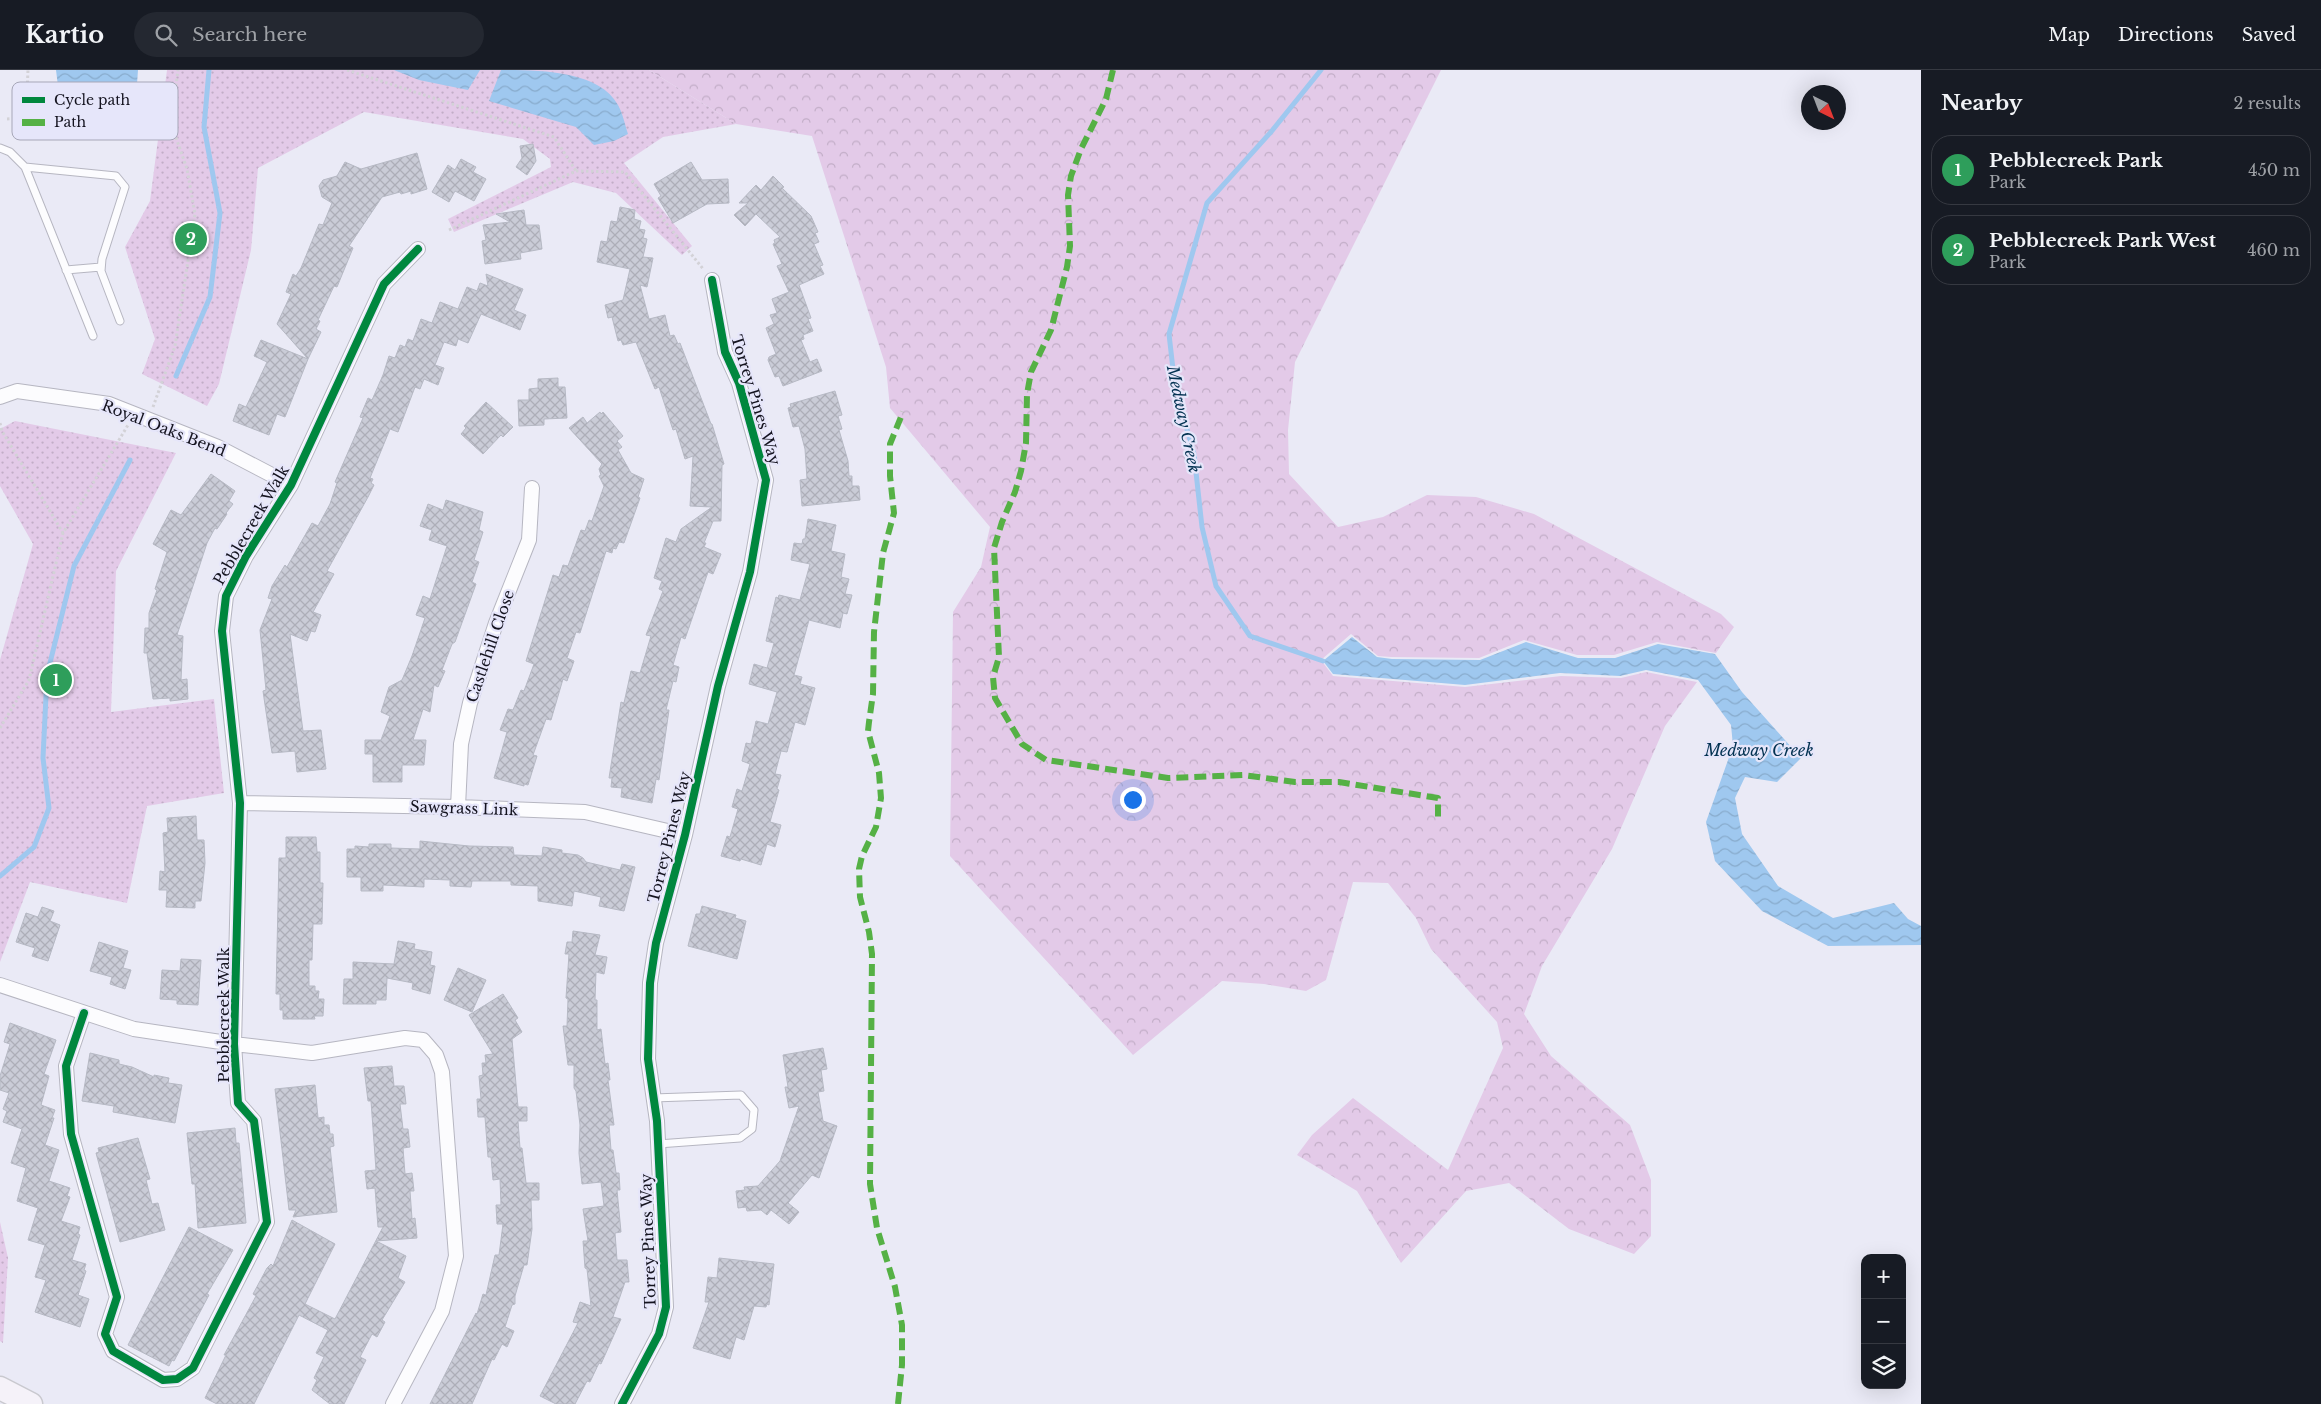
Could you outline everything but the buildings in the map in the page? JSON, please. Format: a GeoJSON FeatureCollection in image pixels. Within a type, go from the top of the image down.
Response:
{"type":"FeatureCollection","features":[{"type":"Feature","properties":{"kind":"main road"},"geometry":{"type":"LineString","coordinates":[[0,1388],[31,1404]]}},
{"type":"Feature","properties":{"kind":"street","name":"Pebblecreek Walk"},"geometry":{"type":"LineString","coordinates":[[84,1013],[66,1066],[71,1134],[117,1297],[105,1334],[113,1351],[163,1380],[177,1379],[193,1368],[267,1222],[254,1121],[238,1103],[234,1044],[240,803],[222,631],[226,596],[246,556],[291,486],[384,284],[418,249]]}},
{"type":"Feature","properties":{"kind":"street","name":"Torrey Pines Way"},"geometry":{"type":"LineString","coordinates":[[622,1404],[659,1334],[666,1307],[658,1144],[648,1058],[650,983],[656,943],[685,835],[718,686],[750,572],[766,480],[739,383],[725,352],[712,280]]}},
{"type":"Feature","properties":{"kind":"street","name":"Royal Oaks Bend"},"geometry":{"type":"LineString","coordinates":[[0,397],[17,391],[110,404],[218,447],[291,486]]}},
{"type":"Feature","properties":{"kind":"street","name":"Castlehill Close"},"geometry":{"type":"LineString","coordinates":[[458,807],[461,744],[470,703],[496,623],[529,540],[532,488]]}},
{"type":"Feature","properties":{"kind":"street","name":"Sawgrass Link"},"geometry":{"type":"LineString","coordinates":[[240,803],[458,807],[584,812],[685,835]]}},
{"type":"Feature","properties":{"kind":"street"},"geometry":{"type":"LineString","coordinates":[[0,985],[134,1029],[234,1044],[312,1053],[405,1038],[423,1040],[436,1055],[442,1072],[456,1256],[442,1310],[393,1404]]}},
{"type":"Feature","properties":{"kind":"lane"},"geometry":{"type":"LineString","coordinates":[[0,148],[10,152],[25,167],[93,336]]}},
{"type":"Feature","properties":{"kind":"lane"},"geometry":{"type":"LineString","coordinates":[[25,167],[116,176],[125,187],[101,267],[120,321]]}},
{"type":"Feature","properties":{"kind":"lane"},"geometry":{"type":"LineString","coordinates":[[66,270],[101,267]]}},
{"type":"Feature","properties":{"kind":"lane"},"geometry":{"type":"LineString","coordinates":[[653,1098],[741,1095],[754,1110],[752,1129],[740,1138],[658,1144]]}},
{"type":"Feature","properties":{"kind":"path"},"geometry":{"type":"LineString","coordinates":[[347,70],[554,137],[576,171]]}},
{"type":"Feature","properties":{"kind":"path"},"geometry":{"type":"LineString","coordinates":[[6,119],[12,119]]}},
{"type":"Feature","properties":{"kind":"path"},"geometry":{"type":"LineString","coordinates":[[148,419],[175,346],[195,214],[187,169],[177,140]]}},
{"type":"Feature","properties":{"kind":"path"},"geometry":{"type":"LineString","coordinates":[[449,230],[576,171],[625,172],[712,280]]}},
{"type":"Feature","properties":{"kind":"path"},"geometry":{"type":"LineString","coordinates":[[0,728],[29,680],[63,533],[135,414]]}},
{"type":"Feature","properties":{"kind":"path"},"geometry":{"type":"LineString","coordinates":[[0,423],[2,431],[63,533]]}},
{"type":"Feature","properties":{"kind":"green space"},"geometry":{"type":"Polygon","coordinates":[[[167,70],[649,70],[736,124],[663,137],[624,163],[692,246],[682,255],[616,193],[573,182],[454,232],[448,219],[551,167],[550,159],[523,139],[364,112],[258,168],[251,250],[219,384],[207,406],[142,374],[155,339],[125,247],[150,201],[158,140],[178,140],[178,82],[165,82],[167,70]]]}},
{"type":"Feature","properties":{"kind":"green space"},"geometry":{"type":"Polygon","coordinates":[[[649,70],[1441,70],[1295,362],[1288,430],[1289,474],[1338,527],[1383,517],[1427,495],[1476,497],[1534,514],[1721,614],[1734,627],[1716,653],[1657,642],[1614,655],[1577,655],[1524,640],[1479,658],[1391,657],[1378,656],[1351,634],[1321,660],[1333,676],[1465,687],[1561,676],[1621,678],[1646,672],[1697,682],[1665,726],[1612,849],[1542,966],[1524,1014],[1551,1056],[1630,1125],[1651,1180],[1651,1236],[1634,1254],[1569,1229],[1509,1183],[1466,1191],[1401,1263],[1357,1191],[1297,1155],[1312,1135],[1353,1098],[1448,1170],[1503,1048],[1497,1022],[1431,949],[1416,918],[1388,883],[1353,882],[1326,980],[1306,991],[1264,984],[1222,981],[1133,1055],[950,856],[953,612],[981,567],[990,527],[890,408],[886,367],[812,136],[736,124],[649,70]]]}},
{"type":"Feature","properties":{"kind":"green space"},"geometry":{"type":"Polygon","coordinates":[[[15,421],[176,453],[116,571],[111,712],[214,699],[224,793],[147,806],[127,903],[30,882],[0,962],[0,660],[33,544],[0,486],[0,429],[15,421]]]}},
{"type":"Feature","properties":{"kind":"green space"},"geometry":{"type":"Polygon","coordinates":[[[0,1222],[8,1258],[3,1343],[0,1341],[0,1222]]]}},
{"type":"Feature","properties":{"kind":"water"},"geometry":{"type":"Polygon","coordinates":[[[56,70],[138,70],[137,82],[58,82],[56,70]]]}},
{"type":"Feature","properties":{"kind":"water"},"geometry":{"type":"Polygon","coordinates":[[[394,70],[480,70],[468,90],[419,80],[394,70]]]}},
{"type":"Feature","properties":{"kind":"water"},"geometry":{"type":"Polygon","coordinates":[[[501,70],[566,74],[597,85],[609,93],[618,105],[628,134],[614,141],[594,145],[576,127],[489,101],[501,70]]]}},
{"type":"Feature","properties":{"kind":"water","name":"Medway Creek"},"geometry":{"type":"Polygon","coordinates":[[[1352,637],[1377,657],[1392,659],[1480,660],[1526,642],[1578,658],[1615,658],[1658,644],[1715,654],[1742,692],[1801,758],[1777,782],[1745,777],[1735,798],[1742,834],[1778,886],[1833,918],[1894,903],[1908,919],[1921,926],[1921,945],[1828,946],[1762,911],[1715,861],[1706,822],[1733,746],[1731,725],[1698,680],[1646,670],[1620,676],[1560,673],[1465,685],[1333,674],[1323,661],[1352,637]]]}},
{"type":"Feature","properties":{"kind":"waterway"},"geometry":{"type":"LineString","coordinates":[[176,376],[210,297],[220,213],[204,127],[209,70]]}},
{"type":"Feature","properties":{"kind":"waterway","name":"Medway Creek"},"geometry":{"type":"LineString","coordinates":[[1321,70],[1271,132],[1207,203],[1169,334],[1175,387],[1194,454],[1202,527],[1216,586],[1250,636],[1323,661]]}},
{"type":"Feature","properties":{"kind":"waterway"},"geometry":{"type":"LineString","coordinates":[[0,876],[34,847],[49,808],[43,758],[47,675],[74,566],[130,460]]}},
{"type":"Feature","properties":{"kind":"marked path"},"geometry":{"type":"LineString","coordinates":[[1113,70],[1106,99],[1081,149],[1071,176],[1068,195],[1070,246],[1067,267],[1051,330],[1031,372],[1027,394],[1026,443],[1021,471],[994,548],[999,657],[993,677],[995,698],[1022,744],[1046,760],[1168,778],[1243,775],[1295,782],[1339,782],[1438,798],[1438,822]]}},
{"type":"Feature","properties":{"kind":"marked path"},"geometry":{"type":"LineString","coordinates":[[898,1404],[902,1365],[902,1325],[895,1287],[877,1228],[870,1184],[872,954],[869,932],[860,897],[859,869],[862,856],[876,827],[881,798],[879,773],[868,731],[873,694],[874,632],[883,553],[894,513],[890,476],[890,444],[903,412]]}},
{"type":"Feature","properties":{"kind":"cycle path"},"geometry":{"type":"LineString","coordinates":[[84,1013],[66,1066],[71,1134],[117,1297],[105,1334],[113,1351],[163,1380],[177,1379],[193,1368],[267,1222],[254,1121],[238,1103],[234,1044],[240,803],[222,631],[226,596],[246,556],[291,485],[384,284],[418,249]]}},
{"type":"Feature","properties":{"kind":"cycle path"},"geometry":{"type":"LineString","coordinates":[[622,1404],[659,1334],[666,1307],[657,1121],[648,1059],[650,983],[656,943],[685,835],[718,686],[750,572],[766,480],[739,383],[725,352],[712,280]]}},
{"type":"Feature","properties":{"kind":"place","name":"Pebblecreek Park West"},"geometry":{"type":"Point","coordinates":[191,239]}},
{"type":"Feature","properties":{"kind":"place","name":"Pebblecreek Park"},"geometry":{"type":"Point","coordinates":[56,680]}}]}
